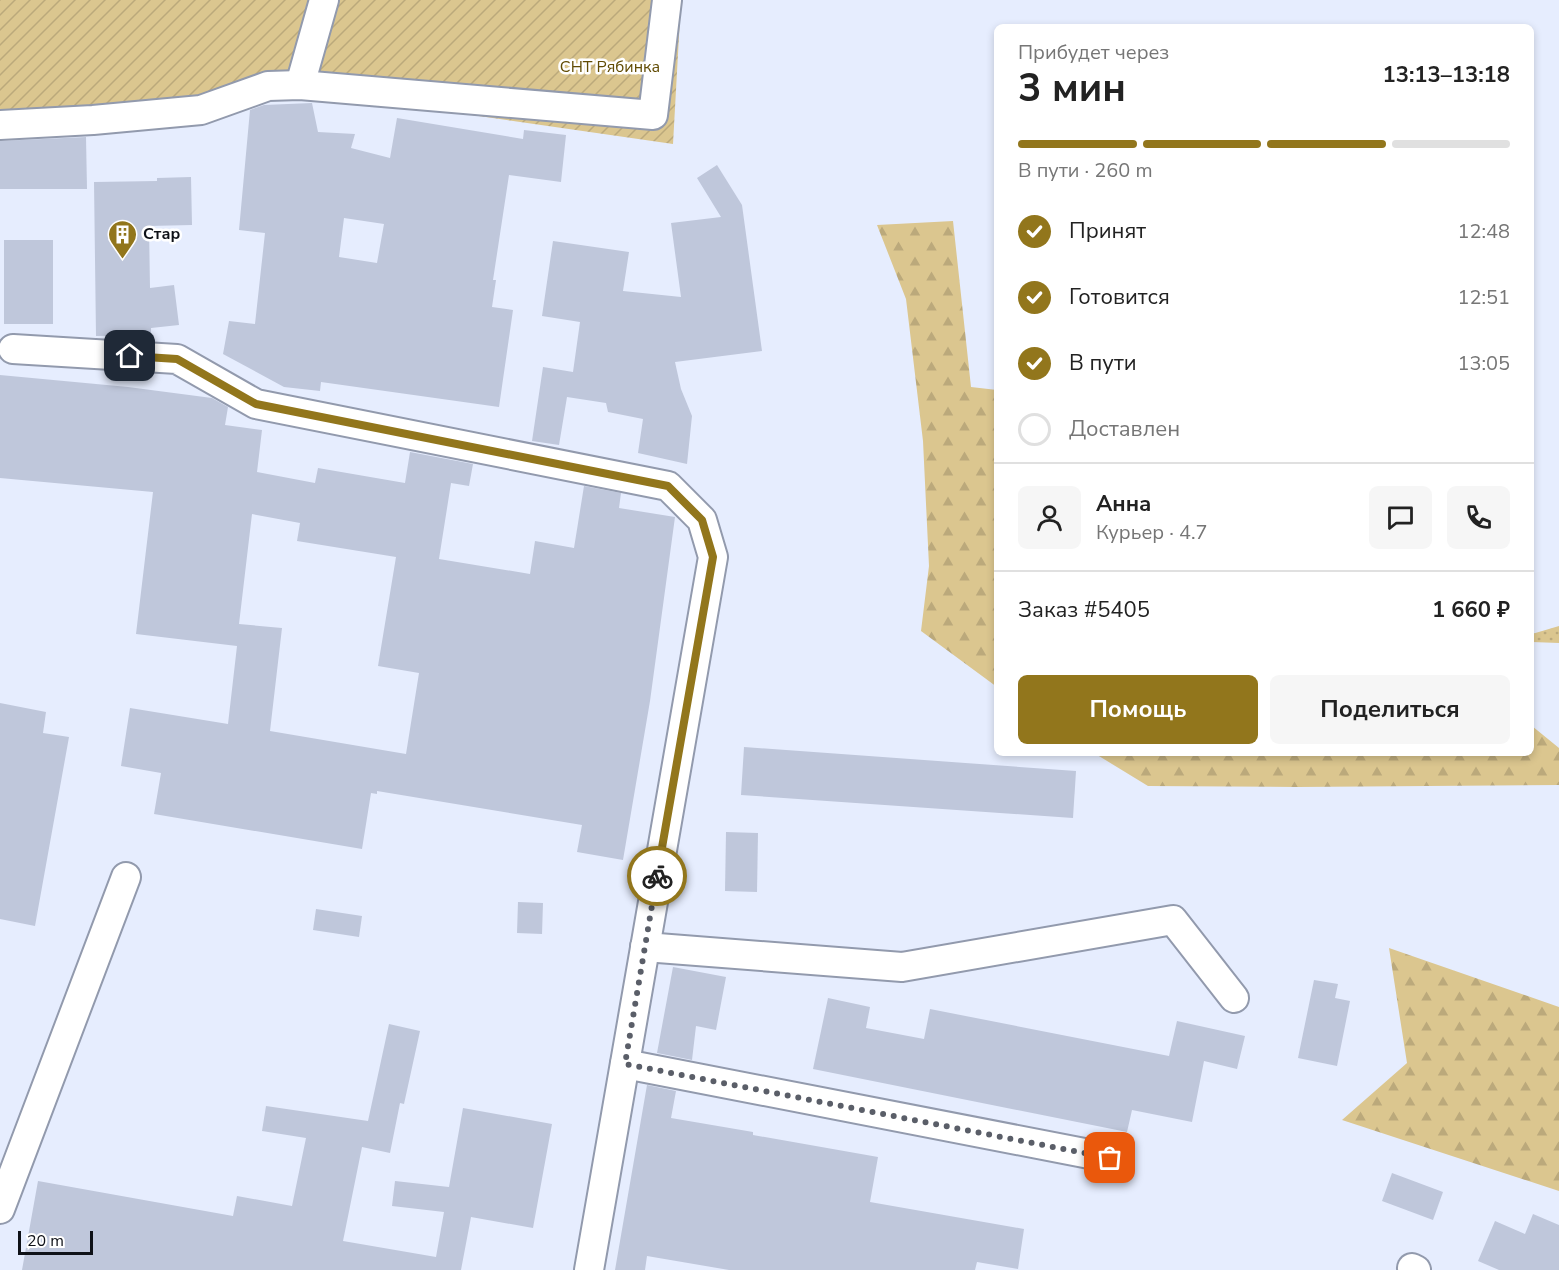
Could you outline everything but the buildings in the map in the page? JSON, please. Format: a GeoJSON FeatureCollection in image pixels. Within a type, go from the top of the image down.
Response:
{"type":"FeatureCollection","features":[{"type":"Feature","properties":{"kind":"lane"},"geometry":{"type":"LineString","coordinates":[[300,85],[324,0]]}},
{"type":"Feature","properties":{"kind":"lane"},"geometry":{"type":"LineString","coordinates":[[0,124],[93,120],[201,110],[268,86],[300,85],[653,115],[667,0]]}},
{"type":"Feature","properties":{"kind":"lane"},"geometry":{"type":"LineString","coordinates":[[13,349],[177,359],[256,404],[668,486],[702,520],[713,557],[589,1270]]}},
{"type":"Feature","properties":{"kind":"lane"},"geometry":{"type":"LineString","coordinates":[[0,1209],[126,877]]}},
{"type":"Feature","properties":{"kind":"lane"},"geometry":{"type":"LineString","coordinates":[[645,947],[902,967],[1173,920],[1234,998]]}},
{"type":"Feature","properties":{"kind":"lane"},"geometry":{"type":"LineString","coordinates":[[625,1064],[1110,1158]]}},
{"type":"Feature","properties":{"kind":"green space","name":"СНТ Рябинка"},"geometry":{"type":"Polygon","coordinates":[[[0,0],[681,0],[673,144],[319,93],[0,120],[0,0]]]}},
{"type":"Feature","properties":{"kind":"green space"},"geometry":{"type":"Polygon","coordinates":[[[953,221],[971,387],[994,390],[994,685],[921,631],[929,566],[923,441],[906,299],[877,225],[953,221]]]}},
{"type":"Feature","properties":{"kind":"green space"},"geometry":{"type":"Polygon","coordinates":[[[1559,626],[1559,643],[1534,642],[1534,633],[1559,626]]]}},
{"type":"Feature","properties":{"kind":"green space"},"geometry":{"type":"Polygon","coordinates":[[[1534,728],[1559,748],[1559,785],[1148,786],[1099,756],[1534,756],[1534,728]]]}},
{"type":"Feature","properties":{"kind":"green space"},"geometry":{"type":"Polygon","coordinates":[[[1389,948],[1559,1007],[1559,1191],[1342,1120],[1407,1063],[1389,948]]]}},
{"type":"Feature","properties":{"kind":"way so far"},"geometry":{"type":"LineString","coordinates":[[657,876],[625,1064],[1110,1158]]}},
{"type":"Feature","properties":{"kind":"place","name":"Стар"},"geometry":{"type":"Point","coordinates":[122,260]}},
{"type":"Feature","properties":{"kind":"route"},"geometry":{"type":"LineString","coordinates":[[130,356],[177,359],[256,404],[668,486],[702,520],[713,557],[657,876]]}}]}
